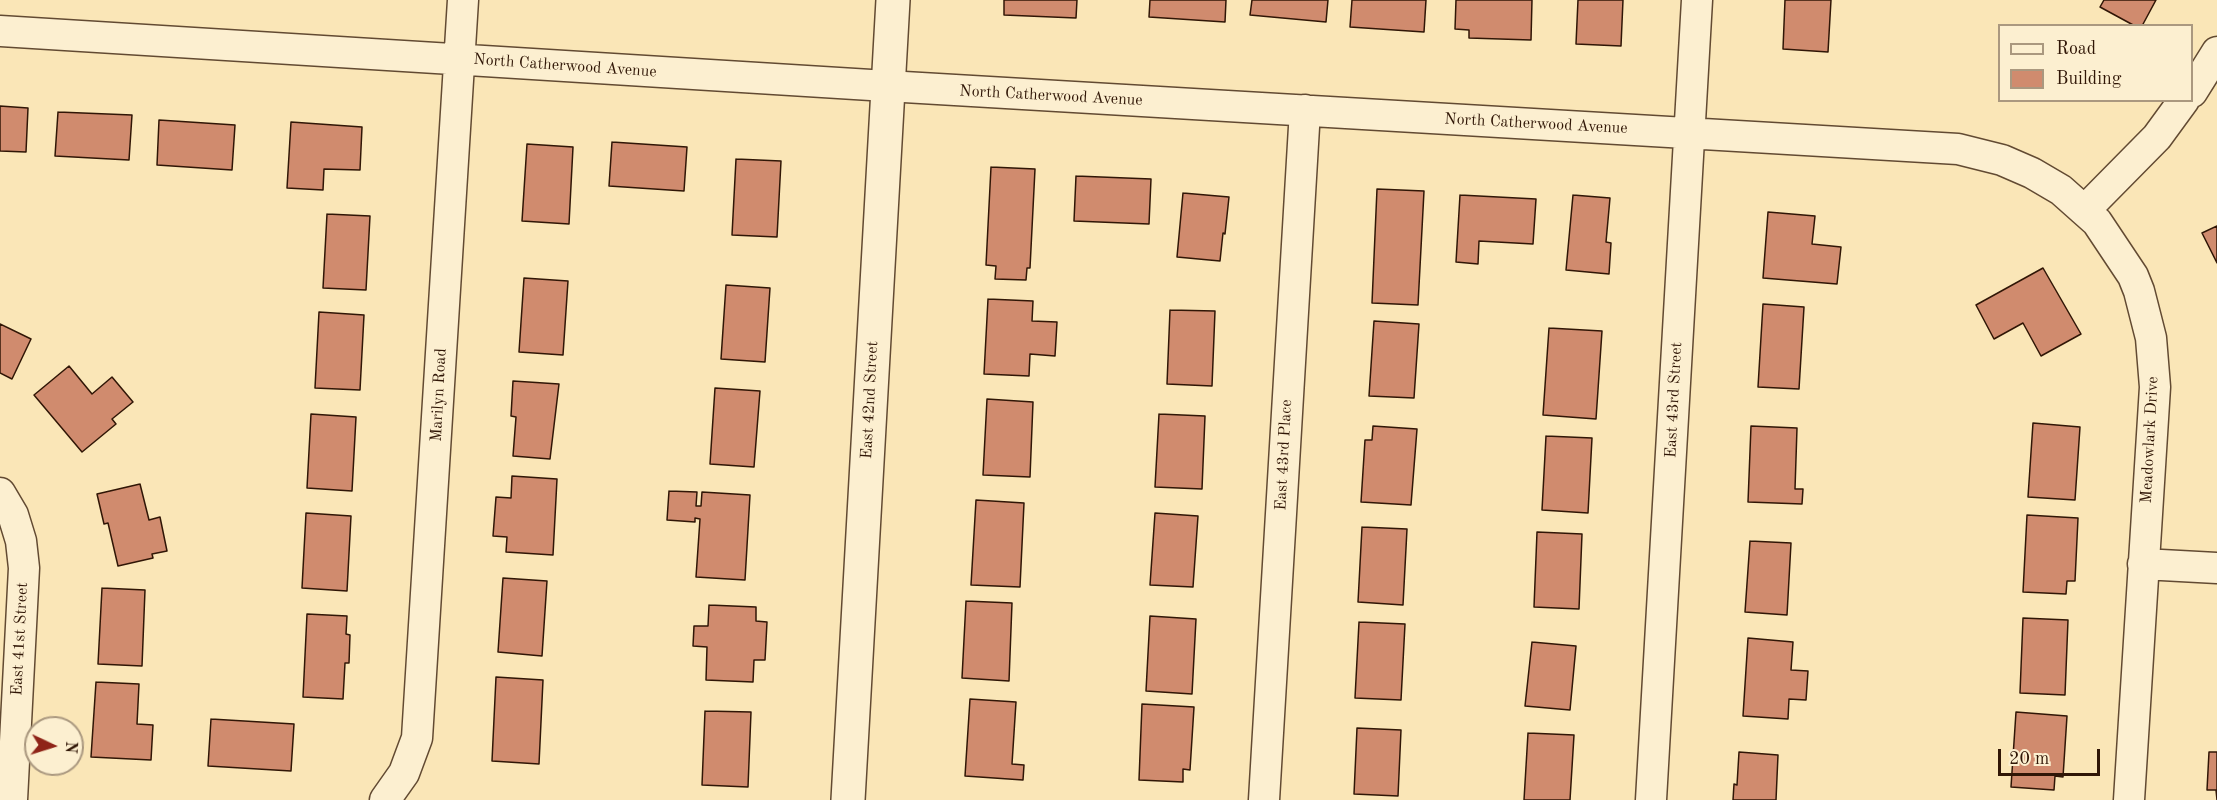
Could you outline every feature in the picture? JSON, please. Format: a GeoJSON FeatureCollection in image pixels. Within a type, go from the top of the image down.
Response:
{"type":"FeatureCollection","features":[{"type":"Feature","properties":{"kind":"street","name":"Marilyn Road"},"geometry":{"type":"LineString","coordinates":[[390,792],[404,773],[414,750],[420,712],[463,0]]}},
{"type":"Feature","properties":{"kind":"street","name":"East 42nd Street"},"geometry":{"type":"LineString","coordinates":[[848,800],[893,0]]}},
{"type":"Feature","properties":{"kind":"street","name":"East 43rd Street"},"geometry":{"type":"LineString","coordinates":[[1651,800],[1697,0]]}},
{"type":"Feature","properties":{"kind":"street","name":"North Catherwood Avenue"},"geometry":{"type":"LineString","coordinates":[[0,31],[1966,150],[2002,160],[2032,173],[2061,190],[2085,210]]}},
{"type":"Feature","properties":{"kind":"street"},"geometry":{"type":"LineString","coordinates":[[2193,90],[2217,52]]}},
{"type":"Feature","properties":{"kind":"street"},"geometry":{"type":"LineString","coordinates":[[2085,210],[2157,137],[2183,102]]}},
{"type":"Feature","properties":{"kind":"street","name":"East 43rd Place"},"geometry":{"type":"LineString","coordinates":[[1264,800],[1305,110]]}},
{"type":"Feature","properties":{"kind":"street","name":"Meadowlark Drive"},"geometry":{"type":"LineString","coordinates":[[2085,210],[2106,235],[2133,276],[2139,291],[2151,338],[2155,387],[2129,800]]}},
{"type":"Feature","properties":{"kind":"street","name":"East 41st Street"},"geometry":{"type":"LineString","coordinates":[[6,504],[21,541],[24,568],[12,800]]}},
{"type":"Feature","properties":{"kind":"street"},"geometry":{"type":"LineString","coordinates":[[2143,564],[2217,568]]}},
{"type":"Feature","properties":{"kind":"building"},"geometry":{"type":"Polygon","coordinates":[[[1004,0],[1077,0],[1076,18],[1004,15],[1004,0]]]}},
{"type":"Feature","properties":{"kind":"building"},"geometry":{"type":"Polygon","coordinates":[[[1150,0],[1226,0],[1225,22],[1149,17],[1150,0]]]}},
{"type":"Feature","properties":{"kind":"building"},"geometry":{"type":"Polygon","coordinates":[[[1252,0],[1328,0],[1326,22],[1250,15],[1252,0]]]}},
{"type":"Feature","properties":{"kind":"building"},"geometry":{"type":"Polygon","coordinates":[[[1352,0],[1426,0],[1424,32],[1350,27],[1352,0]]]}},
{"type":"Feature","properties":{"kind":"building"},"geometry":{"type":"Polygon","coordinates":[[[1456,0],[1532,0],[1531,40],[1469,38],[1469,30],[1455,29],[1456,0]]]}},
{"type":"Feature","properties":{"kind":"building"},"geometry":{"type":"Polygon","coordinates":[[[1578,0],[1623,0],[1621,46],[1576,44],[1578,0]]]}},
{"type":"Feature","properties":{"kind":"building"},"geometry":{"type":"Polygon","coordinates":[[[1785,0],[1831,0],[1828,52],[1783,49],[1785,0]]]}},
{"type":"Feature","properties":{"kind":"building"},"geometry":{"type":"Polygon","coordinates":[[[2104,0],[2156,0],[2143,24],[2131,24],[2100,7],[2104,0]]]}},
{"type":"Feature","properties":{"kind":"building"},"geometry":{"type":"Polygon","coordinates":[[[0,106],[28,108],[26,152],[0,151],[0,106]]]}},
{"type":"Feature","properties":{"kind":"building"},"geometry":{"type":"Polygon","coordinates":[[[58,112],[132,115],[129,160],[55,156],[58,112]]]}},
{"type":"Feature","properties":{"kind":"building"},"geometry":{"type":"Polygon","coordinates":[[[159,120],[235,125],[232,170],[157,165],[159,120]]]}},
{"type":"Feature","properties":{"kind":"building"},"geometry":{"type":"Polygon","coordinates":[[[291,122],[362,127],[360,170],[324,169],[323,190],[287,188],[291,122]]]}},
{"type":"Feature","properties":{"kind":"building"},"geometry":{"type":"Polygon","coordinates":[[[612,142],[687,147],[684,191],[609,186],[612,142]]]}},
{"type":"Feature","properties":{"kind":"building"},"geometry":{"type":"Polygon","coordinates":[[[527,144],[573,147],[569,224],[522,221],[527,144]]]}},
{"type":"Feature","properties":{"kind":"building"},"geometry":{"type":"Polygon","coordinates":[[[736,159],[781,161],[777,237],[732,235],[736,159]]]}},
{"type":"Feature","properties":{"kind":"building"},"geometry":{"type":"Polygon","coordinates":[[[991,167],[1035,169],[1030,268],[1027,268],[1026,280],[995,279],[996,266],[986,265],[991,167]]]}},
{"type":"Feature","properties":{"kind":"building"},"geometry":{"type":"Polygon","coordinates":[[[1076,176],[1151,179],[1149,224],[1074,221],[1076,176]]]}},
{"type":"Feature","properties":{"kind":"building"},"geometry":{"type":"Polygon","coordinates":[[[1377,189],[1424,191],[1418,305],[1372,303],[1377,189]]]}},
{"type":"Feature","properties":{"kind":"building"},"geometry":{"type":"Polygon","coordinates":[[[1183,193],[1229,197],[1220,261],[1177,257],[1183,193]]]}},
{"type":"Feature","properties":{"kind":"building"},"geometry":{"type":"Polygon","coordinates":[[[1460,195],[1536,199],[1533,244],[1479,241],[1478,264],[1456,262],[1460,195]]]}},
{"type":"Feature","properties":{"kind":"building"},"geometry":{"type":"Polygon","coordinates":[[[1573,195],[1610,198],[1606,242],[1611,243],[1609,274],[1566,270],[1573,195]]]}},
{"type":"Feature","properties":{"kind":"building"},"geometry":{"type":"Polygon","coordinates":[[[1768,212],[1815,216],[1812,244],[1841,247],[1837,284],[1763,278],[1768,212]]]}},
{"type":"Feature","properties":{"kind":"building"},"geometry":{"type":"Polygon","coordinates":[[[327,214],[370,216],[366,290],[323,288],[327,214]]]}},
{"type":"Feature","properties":{"kind":"building"},"geometry":{"type":"Polygon","coordinates":[[[2217,226],[2217,263],[2202,233],[2217,226]]]}},
{"type":"Feature","properties":{"kind":"building"},"geometry":{"type":"Polygon","coordinates":[[[2043,268],[2081,334],[2041,356],[2023,323],[1994,339],[1976,305],[2043,268]]]}},
{"type":"Feature","properties":{"kind":"building"},"geometry":{"type":"Polygon","coordinates":[[[524,278],[568,281],[563,355],[519,352],[524,278]]]}},
{"type":"Feature","properties":{"kind":"building"},"geometry":{"type":"Polygon","coordinates":[[[726,285],[770,288],[765,362],[721,359],[726,285]]]}},
{"type":"Feature","properties":{"kind":"building"},"geometry":{"type":"Polygon","coordinates":[[[988,299],[1033,301],[1032,321],[1057,322],[1055,356],[1030,354],[1029,376],[984,374],[988,299]]]}},
{"type":"Feature","properties":{"kind":"building"},"geometry":{"type":"Polygon","coordinates":[[[1763,304],[1804,307],[1799,389],[1758,387],[1763,304]]]}},
{"type":"Feature","properties":{"kind":"building"},"geometry":{"type":"Polygon","coordinates":[[[1170,310],[1215,311],[1212,386],[1167,384],[1170,310]]]}},
{"type":"Feature","properties":{"kind":"building"},"geometry":{"type":"Polygon","coordinates":[[[319,312],[364,315],[360,390],[315,388],[319,312]]]}},
{"type":"Feature","properties":{"kind":"building"},"geometry":{"type":"Polygon","coordinates":[[[1374,321],[1419,324],[1414,398],[1369,396],[1374,321]]]}},
{"type":"Feature","properties":{"kind":"building"},"geometry":{"type":"Polygon","coordinates":[[[0,324],[31,339],[12,379],[0,373],[0,324]]]}},
{"type":"Feature","properties":{"kind":"building"},"geometry":{"type":"Polygon","coordinates":[[[1549,328],[1602,331],[1596,419],[1543,415],[1549,328]]]}},
{"type":"Feature","properties":{"kind":"building"},"geometry":{"type":"Polygon","coordinates":[[[69,366],[92,394],[112,377],[133,402],[112,419],[116,424],[82,452],[34,395],[69,366]]]}},
{"type":"Feature","properties":{"kind":"building"},"geometry":{"type":"Polygon","coordinates":[[[513,381],[559,384],[550,459],[513,456],[516,417],[511,416],[513,381]]]}},
{"type":"Feature","properties":{"kind":"building"},"geometry":{"type":"Polygon","coordinates":[[[715,388],[760,391],[754,467],[710,464],[715,388]]]}},
{"type":"Feature","properties":{"kind":"building"},"geometry":{"type":"Polygon","coordinates":[[[987,399],[1033,402],[1030,477],[983,475],[987,399]]]}},
{"type":"Feature","properties":{"kind":"building"},"geometry":{"type":"Polygon","coordinates":[[[311,414],[356,417],[352,491],[307,488],[311,414]]]}},
{"type":"Feature","properties":{"kind":"building"},"geometry":{"type":"Polygon","coordinates":[[[1159,414],[1205,416],[1202,489],[1155,487],[1159,414]]]}},
{"type":"Feature","properties":{"kind":"building"},"geometry":{"type":"Polygon","coordinates":[[[2033,423],[2080,427],[2075,500],[2028,497],[2033,423]]]}},
{"type":"Feature","properties":{"kind":"building"},"geometry":{"type":"Polygon","coordinates":[[[1373,426],[1417,429],[1411,505],[1361,502],[1365,440],[1372,440],[1373,426]]]}},
{"type":"Feature","properties":{"kind":"building"},"geometry":{"type":"Polygon","coordinates":[[[1751,426],[1797,428],[1795,489],[1803,489],[1802,504],[1748,502],[1751,426]]]}},
{"type":"Feature","properties":{"kind":"building"},"geometry":{"type":"Polygon","coordinates":[[[1546,436],[1592,438],[1588,513],[1542,510],[1546,436]]]}},
{"type":"Feature","properties":{"kind":"building"},"geometry":{"type":"Polygon","coordinates":[[[512,476],[557,479],[553,555],[506,552],[507,537],[493,536],[496,497],[511,498],[512,476]]]}},
{"type":"Feature","properties":{"kind":"building"},"geometry":{"type":"Polygon","coordinates":[[[140,484],[149,520],[160,517],[167,551],[152,554],[153,558],[118,566],[108,523],[104,524],[97,494],[140,484]]]}},
{"type":"Feature","properties":{"kind":"building"},"geometry":{"type":"Polygon","coordinates":[[[669,491],[697,492],[696,506],[701,506],[702,492],[750,495],[745,580],[696,577],[700,519],[695,518],[695,522],[667,520],[669,491]]]}},
{"type":"Feature","properties":{"kind":"building"},"geometry":{"type":"Polygon","coordinates":[[[976,500],[1024,503],[1020,587],[971,585],[976,500]]]}},
{"type":"Feature","properties":{"kind":"building"},"geometry":{"type":"Polygon","coordinates":[[[306,513],[351,516],[347,591],[302,588],[306,513]]]}},
{"type":"Feature","properties":{"kind":"building"},"geometry":{"type":"Polygon","coordinates":[[[1155,513],[1198,516],[1193,587],[1150,585],[1155,513]]]}},
{"type":"Feature","properties":{"kind":"building"},"geometry":{"type":"Polygon","coordinates":[[[2027,515],[2078,518],[2075,581],[2067,581],[2066,594],[2023,592],[2027,515]]]}},
{"type":"Feature","properties":{"kind":"building"},"geometry":{"type":"Polygon","coordinates":[[[1362,527],[1407,529],[1403,605],[1358,602],[1362,527]]]}},
{"type":"Feature","properties":{"kind":"building"},"geometry":{"type":"Polygon","coordinates":[[[1537,532],[1582,534],[1579,609],[1534,607],[1537,532]]]}},
{"type":"Feature","properties":{"kind":"building"},"geometry":{"type":"Polygon","coordinates":[[[1750,541],[1791,543],[1787,615],[1745,612],[1750,541]]]}},
{"type":"Feature","properties":{"kind":"building"},"geometry":{"type":"Polygon","coordinates":[[[503,578],[547,581],[542,656],[498,652],[503,578]]]}},
{"type":"Feature","properties":{"kind":"building"},"geometry":{"type":"Polygon","coordinates":[[[102,588],[145,590],[142,666],[98,664],[102,588]]]}},
{"type":"Feature","properties":{"kind":"building"},"geometry":{"type":"Polygon","coordinates":[[[966,601],[1012,603],[1009,681],[962,678],[966,601]]]}},
{"type":"Feature","properties":{"kind":"building"},"geometry":{"type":"Polygon","coordinates":[[[709,605],[756,607],[756,621],[767,622],[765,660],[754,660],[753,682],[706,680],[707,647],[693,646],[694,626],[708,626],[709,605]]]}},
{"type":"Feature","properties":{"kind":"building"},"geometry":{"type":"Polygon","coordinates":[[[307,614],[347,616],[346,634],[350,635],[349,663],[345,663],[343,699],[303,697],[307,614]]]}},
{"type":"Feature","properties":{"kind":"building"},"geometry":{"type":"Polygon","coordinates":[[[1150,616],[1196,619],[1192,694],[1146,691],[1150,616]]]}},
{"type":"Feature","properties":{"kind":"building"},"geometry":{"type":"Polygon","coordinates":[[[2023,618],[2068,620],[2065,695],[2020,693],[2023,618]]]}},
{"type":"Feature","properties":{"kind":"building"},"geometry":{"type":"Polygon","coordinates":[[[1359,622],[1405,624],[1401,700],[1355,698],[1359,622]]]}},
{"type":"Feature","properties":{"kind":"building"},"geometry":{"type":"Polygon","coordinates":[[[1748,638],[1793,642],[1791,670],[1808,671],[1806,700],[1789,699],[1788,719],[1743,716],[1748,638]]]}},
{"type":"Feature","properties":{"kind":"building"},"geometry":{"type":"Polygon","coordinates":[[[1532,642],[1576,646],[1570,710],[1525,706],[1532,642]]]}},
{"type":"Feature","properties":{"kind":"building"},"geometry":{"type":"Polygon","coordinates":[[[496,677],[543,680],[539,764],[492,761],[496,677]]]}},
{"type":"Feature","properties":{"kind":"building"},"geometry":{"type":"Polygon","coordinates":[[[96,682],[139,684],[137,724],[153,725],[151,760],[91,757],[96,682]]]}},
{"type":"Feature","properties":{"kind":"building"},"geometry":{"type":"Polygon","coordinates":[[[970,699],[1016,702],[1012,764],[1024,765],[1023,780],[965,776],[970,699]]]}},
{"type":"Feature","properties":{"kind":"building"},"geometry":{"type":"Polygon","coordinates":[[[1142,704],[1194,707],[1190,770],[1183,769],[1183,782],[1139,780],[1142,704]]]}},
{"type":"Feature","properties":{"kind":"building"},"geometry":{"type":"Polygon","coordinates":[[[705,711],[751,712],[748,787],[702,785],[705,711]]]}},
{"type":"Feature","properties":{"kind":"building"},"geometry":{"type":"Polygon","coordinates":[[[2016,712],[2067,716],[2063,777],[2055,776],[2054,790],[2011,787],[2016,712]]]}},
{"type":"Feature","properties":{"kind":"building"},"geometry":{"type":"Polygon","coordinates":[[[211,719],[294,724],[291,771],[208,766],[211,719]]]}},
{"type":"Feature","properties":{"kind":"building"},"geometry":{"type":"Polygon","coordinates":[[[1357,728],[1401,730],[1398,796],[1354,794],[1357,728]]]}},
{"type":"Feature","properties":{"kind":"building"},"geometry":{"type":"Polygon","coordinates":[[[1528,733],[1574,735],[1570,800],[1524,800],[1528,733]]]}},
{"type":"Feature","properties":{"kind":"building"},"geometry":{"type":"Polygon","coordinates":[[[1739,752],[1778,755],[1776,800],[1733,800],[1734,784],[1737,785],[1739,752]]]}},
{"type":"Feature","properties":{"kind":"building"},"geometry":{"type":"Polygon","coordinates":[[[2209,752],[2217,752],[2217,800],[2216,790],[2207,790],[2209,752]]]}}]}
